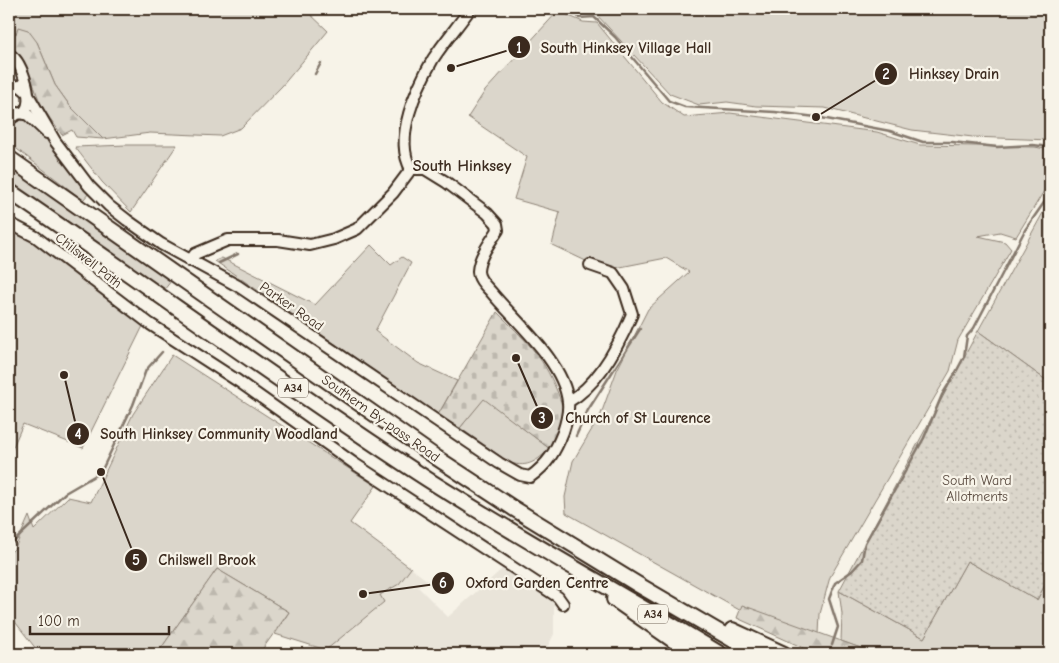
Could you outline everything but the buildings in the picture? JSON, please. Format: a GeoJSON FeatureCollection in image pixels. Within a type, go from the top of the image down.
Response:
{"type":"FeatureCollection","features":[{"type":"Feature","properties":{"kind":"highway"},"geometry":{"type":"LineString","coordinates":[[9,146],[32,165],[63,196]]}},
{"type":"Feature","properties":{"kind":"highway","name":"Southern By-pass Road"},"geometry":{"type":"LineString","coordinates":[[9,158],[437,458],[513,508],[637,584]]}},
{"type":"Feature","properties":{"kind":"highway","name":"Southern By-pass Road"},"geometry":{"type":"LineString","coordinates":[[9,191],[353,430],[584,575]]}},
{"type":"Feature","properties":{"kind":"highway"},"geometry":{"type":"LineString","coordinates":[[584,575],[629,610],[693,654]]}},
{"type":"Feature","properties":{"kind":"highway","name":"A34"},"geometry":{"type":"LineString","coordinates":[[584,575],[634,602],[720,654]]}},
{"type":"Feature","properties":{"kind":"highway"},"geometry":{"type":"LineString","coordinates":[[637,584],[784,654]]}},
{"type":"Feature","properties":{"kind":"highway","name":"A34"},"geometry":{"type":"LineString","coordinates":[[637,584],[757,654]]}},
{"type":"Feature","properties":{"kind":"street"},"geometry":{"type":"LineString","coordinates":[[411,169],[405,157],[404,138],[412,104],[434,58],[470,9]]}},
{"type":"Feature","properties":{"kind":"street","name":"Parker Road"},"geometry":{"type":"LineString","coordinates":[[9,54],[19,66],[28,95],[55,141],[89,186],[109,206],[161,244],[238,286],[499,463],[520,476],[530,476],[547,464],[556,448],[566,422],[568,402]]}},
{"type":"Feature","properties":{"kind":"street"},"geometry":{"type":"LineString","coordinates":[[9,87],[20,86],[28,95],[28,106],[13,114]]}},
{"type":"Feature","properties":{"kind":"street","name":"Parker Road"},"geometry":{"type":"LineString","coordinates":[[13,114],[34,120],[55,141]]}},
{"type":"Feature","properties":{"kind":"street"},"geometry":{"type":"LineString","coordinates":[[190,260],[196,254],[228,240],[278,240],[310,245],[334,239],[357,229],[393,193],[411,169]]}},
{"type":"Feature","properties":{"kind":"street"},"geometry":{"type":"LineString","coordinates":[[411,169],[425,169],[487,212],[497,224],[498,230],[484,253],[478,270],[480,279],[500,304],[528,331],[548,358],[561,379],[568,402],[579,396],[592,382],[614,349],[632,314],[624,289],[613,274],[590,265]]}},
{"type":"Feature","properties":{"kind":"street","name":"Chilswell Path"},"geometry":{"type":"LineString","coordinates":[[9,223],[36,237],[150,324],[238,381],[355,464],[558,597],[563,604]]}},
{"type":"Feature","properties":{"kind":"shaded area"},"geometry":{"type":"Polygon","coordinates":[[[350,522],[428,581],[418,587],[448,617],[502,569],[554,601],[554,634],[544,654],[330,654],[326,650],[275,634],[350,522]]]}},
{"type":"Feature","properties":{"kind":"green space"},"geometry":{"type":"Polygon","coordinates":[[[9,9],[310,9],[308,12],[328,31],[282,86],[241,128],[220,136],[150,133],[103,139],[70,106],[55,85],[37,42],[9,30],[9,9]]]}},
{"type":"Feature","properties":{"kind":"green space"},"geometry":{"type":"Polygon","coordinates":[[[578,9],[1050,9],[1050,140],[973,137],[912,130],[825,108],[756,106],[727,102],[699,105],[670,94],[596,14],[580,12],[578,9]]]}},
{"type":"Feature","properties":{"kind":"green space"},"geometry":{"type":"Polygon","coordinates":[[[558,11],[583,22],[597,23],[662,102],[684,117],[730,113],[877,132],[920,145],[1035,147],[1050,150],[1050,181],[1016,237],[1000,232],[978,236],[1005,242],[1011,249],[958,340],[950,371],[830,577],[820,614],[818,654],[566,513],[565,497],[573,461],[601,414],[617,370],[648,309],[689,272],[666,258],[605,270],[552,245],[560,212],[514,199],[527,157],[468,117],[485,91],[558,11]]]}},
{"type":"Feature","properties":{"kind":"green space"},"geometry":{"type":"Polygon","coordinates":[[[18,27],[28,30],[37,42],[55,85],[70,106],[103,139],[76,137],[72,130],[62,135],[42,106],[25,66],[9,50],[9,30],[16,34],[18,27]]]}},
{"type":"Feature","properties":{"kind":"green space"},"geometry":{"type":"Polygon","coordinates":[[[20,119],[31,122],[37,128],[90,192],[83,200],[9,143],[9,128],[20,119]]]}},
{"type":"Feature","properties":{"kind":"green space"},"geometry":{"type":"Polygon","coordinates":[[[177,145],[131,212],[102,182],[75,147],[177,145]]]}},
{"type":"Feature","properties":{"kind":"green space"},"geometry":{"type":"Polygon","coordinates":[[[9,166],[171,281],[164,290],[9,183],[9,166]]]}},
{"type":"Feature","properties":{"kind":"green space"},"geometry":{"type":"Polygon","coordinates":[[[1050,200],[1050,383],[978,331],[1050,200]]]}},
{"type":"Feature","properties":{"kind":"green space"},"geometry":{"type":"Polygon","coordinates":[[[9,229],[27,236],[143,326],[83,448],[23,424],[9,456],[9,229]]]}},
{"type":"Feature","properties":{"kind":"green space"},"geometry":{"type":"Polygon","coordinates":[[[371,245],[391,265],[402,257],[411,263],[375,331],[418,363],[457,381],[438,415],[215,261],[222,258],[315,305],[371,245]]]}},
{"type":"Feature","properties":{"kind":"green space"},"geometry":{"type":"Polygon","coordinates":[[[497,312],[539,357],[561,401],[563,421],[550,449],[484,399],[460,428],[438,415],[497,312]]]}},
{"type":"Feature","properties":{"kind":"green space","name":"South Ward Allotments"},"geometry":{"type":"Polygon","coordinates":[[[978,331],[1050,383],[1050,575],[1037,600],[967,561],[924,638],[839,591],[978,331]]]}},
{"type":"Feature","properties":{"kind":"green space"},"geometry":{"type":"Polygon","coordinates":[[[172,355],[376,486],[350,523],[411,568],[399,584],[380,595],[384,602],[326,650],[275,634],[289,612],[217,569],[157,654],[40,654],[9,614],[9,554],[15,548],[29,516],[34,530],[68,497],[91,502],[133,414],[172,355]]]}},
{"type":"Feature","properties":{"kind":"green space"},"geometry":{"type":"Polygon","coordinates":[[[484,398],[550,449],[541,457],[527,464],[510,463],[460,428],[484,398]]]}},
{"type":"Feature","properties":{"kind":"green space"},"geometry":{"type":"Polygon","coordinates":[[[967,561],[1037,600],[1050,575],[1050,654],[877,654],[841,641],[842,614],[839,591],[924,638],[967,561]]]}},
{"type":"Feature","properties":{"kind":"green space"},"geometry":{"type":"Polygon","coordinates":[[[217,569],[289,612],[259,654],[157,654],[217,569]]]}},
{"type":"Feature","properties":{"kind":"green space"},"geometry":{"type":"Polygon","coordinates":[[[742,605],[877,654],[817,654],[737,618],[742,605]]]}},
{"type":"Feature","properties":{"kind":"waterway"},"geometry":{"type":"LineString","coordinates":[[575,9],[579,18],[594,17],[615,37],[669,101],[685,107],[775,112],[816,117],[890,131],[923,142],[952,142],[997,147],[1033,145],[1050,147]]}},
{"type":"Feature","properties":{"kind":"waterway"},"geometry":{"type":"LineString","coordinates":[[315,74],[321,63]]}},
{"type":"Feature","properties":{"kind":"waterway"},"geometry":{"type":"LineString","coordinates":[[832,645],[838,627],[829,599],[835,583],[852,571],[862,560],[865,543],[924,438],[942,395],[964,357],[967,336],[974,328],[1025,230],[1050,194]]}},
{"type":"Feature","properties":{"kind":"waterway"},"geometry":{"type":"LineString","coordinates":[[219,263],[238,254]]}},
{"type":"Feature","properties":{"kind":"waterway"},"geometry":{"type":"LineString","coordinates":[[576,436],[588,410],[640,329]]}},
{"type":"Feature","properties":{"kind":"waterway"},"geometry":{"type":"LineString","coordinates":[[9,546],[65,493],[101,472],[133,405],[146,370],[162,352]]}},
{"type":"Feature","properties":{"kind":"place","name":"South Hinksey Village Hall"},"geometry":{"type":"Point","coordinates":[451,68]}},
{"type":"Feature","properties":{"kind":"place","name":"Hinksey Drain"},"geometry":{"type":"Point","coordinates":[816,117]}},
{"type":"Feature","properties":{"kind":"place","name":"Church of St Laurence"},"geometry":{"type":"Point","coordinates":[516,358]}},
{"type":"Feature","properties":{"kind":"place","name":"South Hinksey Community Woodland"},"geometry":{"type":"Point","coordinates":[64,375]}},
{"type":"Feature","properties":{"kind":"place","name":"Chilswell Brook"},"geometry":{"type":"Point","coordinates":[101,472]}},
{"type":"Feature","properties":{"kind":"place","name":"Oxford Garden Centre"},"geometry":{"type":"Point","coordinates":[363,594]}},
{"type":"Feature","properties":{"kind":"district","name":"South Hinksey"},"geometry":{"type":"Point","coordinates":[462,165]}}]}
